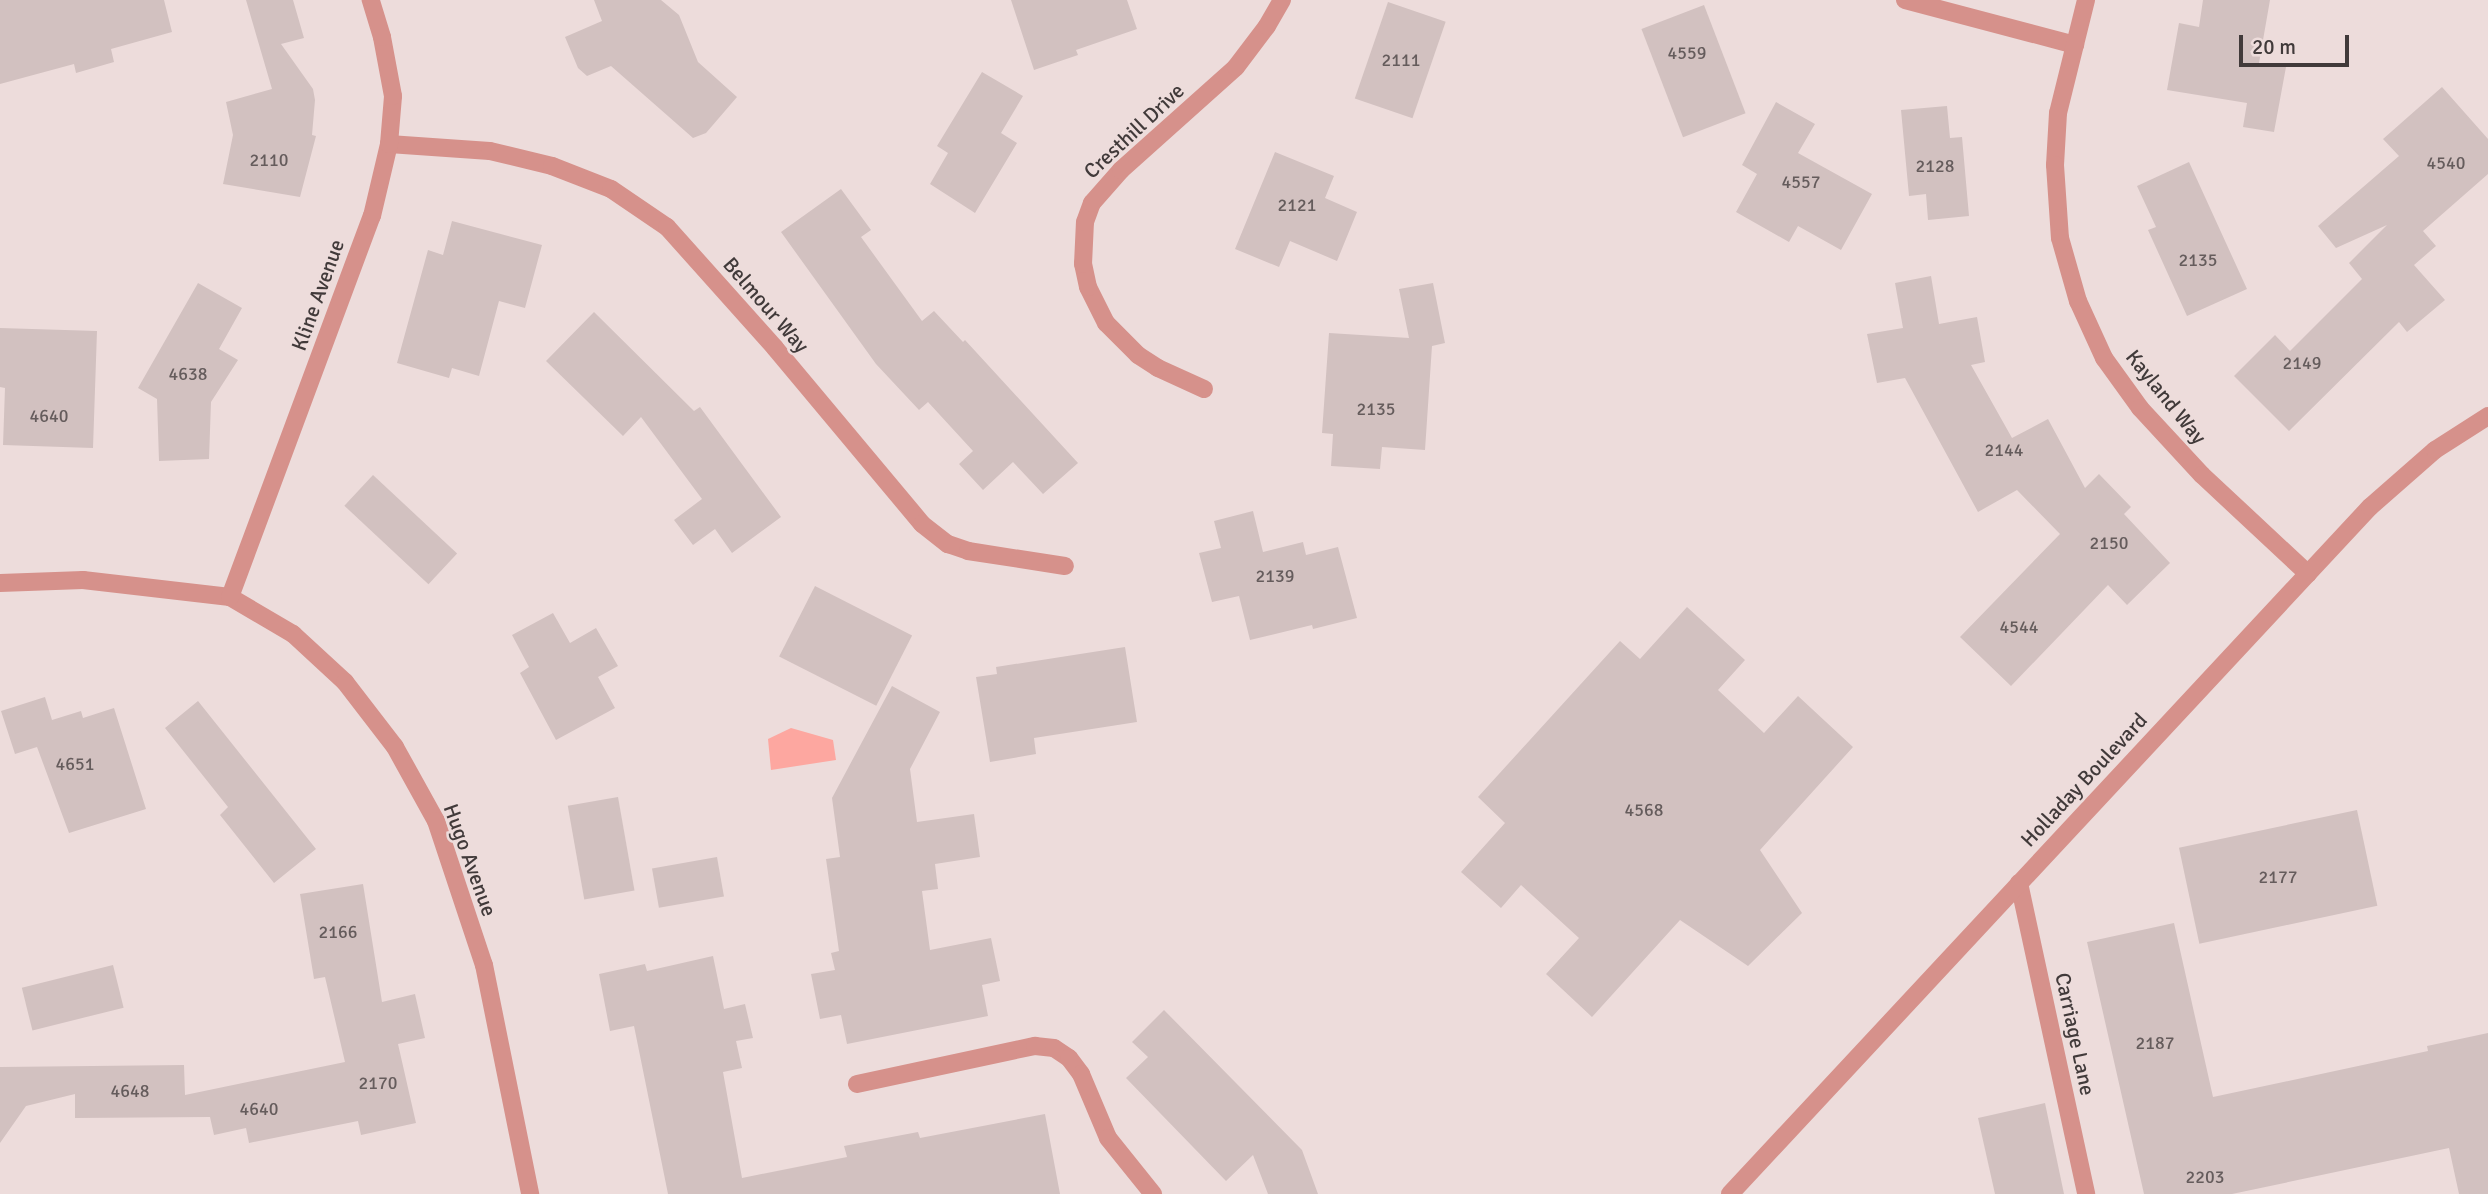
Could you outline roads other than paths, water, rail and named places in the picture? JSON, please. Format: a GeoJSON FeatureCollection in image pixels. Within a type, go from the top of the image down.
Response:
{"type":"FeatureCollection","features":[{"type":"Feature","properties":{"kind":"street","name":"Kline Avenue"},"geometry":{"type":"LineString","coordinates":[[230,597],[372,216],[389,144],[393,96],[382,37],[371,0]]}},
{"type":"Feature","properties":{"kind":"street","name":"Cresthill Drive"},"geometry":{"type":"LineString","coordinates":[[1204,389],[1158,368],[1138,355],[1106,323],[1088,287],[1083,264],[1085,222],[1092,203],[1121,170],[1236,67],[1267,26],[1282,0]]}},
{"type":"Feature","properties":{"kind":"street"},"geometry":{"type":"LineString","coordinates":[[1905,0],[2075,46]]}},
{"type":"Feature","properties":{"kind":"street","name":"Kayland Way"},"geometry":{"type":"LineString","coordinates":[[2086,0],[2058,113],[2055,165],[2060,238],[2078,301],[2104,358],[2140,408],[2202,475],[2308,574]]}},
{"type":"Feature","properties":{"kind":"street","name":"Belmour Way"},"geometry":{"type":"LineString","coordinates":[[389,144],[490,151],[552,166],[611,189],[667,227],[775,348],[922,524],[948,544],[968,551],[1065,566]]}},
{"type":"Feature","properties":{"kind":"street","name":"Holladay Boulevard"},"geometry":{"type":"LineString","coordinates":[[1730,1194],[2392,486],[2435,450],[2488,416]]}},
{"type":"Feature","properties":{"kind":"street","name":"Hugo Avenue"},"geometry":{"type":"LineString","coordinates":[[0,583],[83,580],[230,597],[293,634],[345,682],[395,747],[436,821],[484,965],[530,1194]]}},
{"type":"Feature","properties":{"kind":"street","name":"Carriage Lane"},"geometry":{"type":"LineString","coordinates":[[2019,883],[2086,1194]]}},
{"type":"Feature","properties":{"kind":"street"},"geometry":{"type":"LineString","coordinates":[[857,1084],[1035,1046],[1054,1048],[1069,1058],[1081,1074],[1108,1138],[1153,1194]]}}]}
